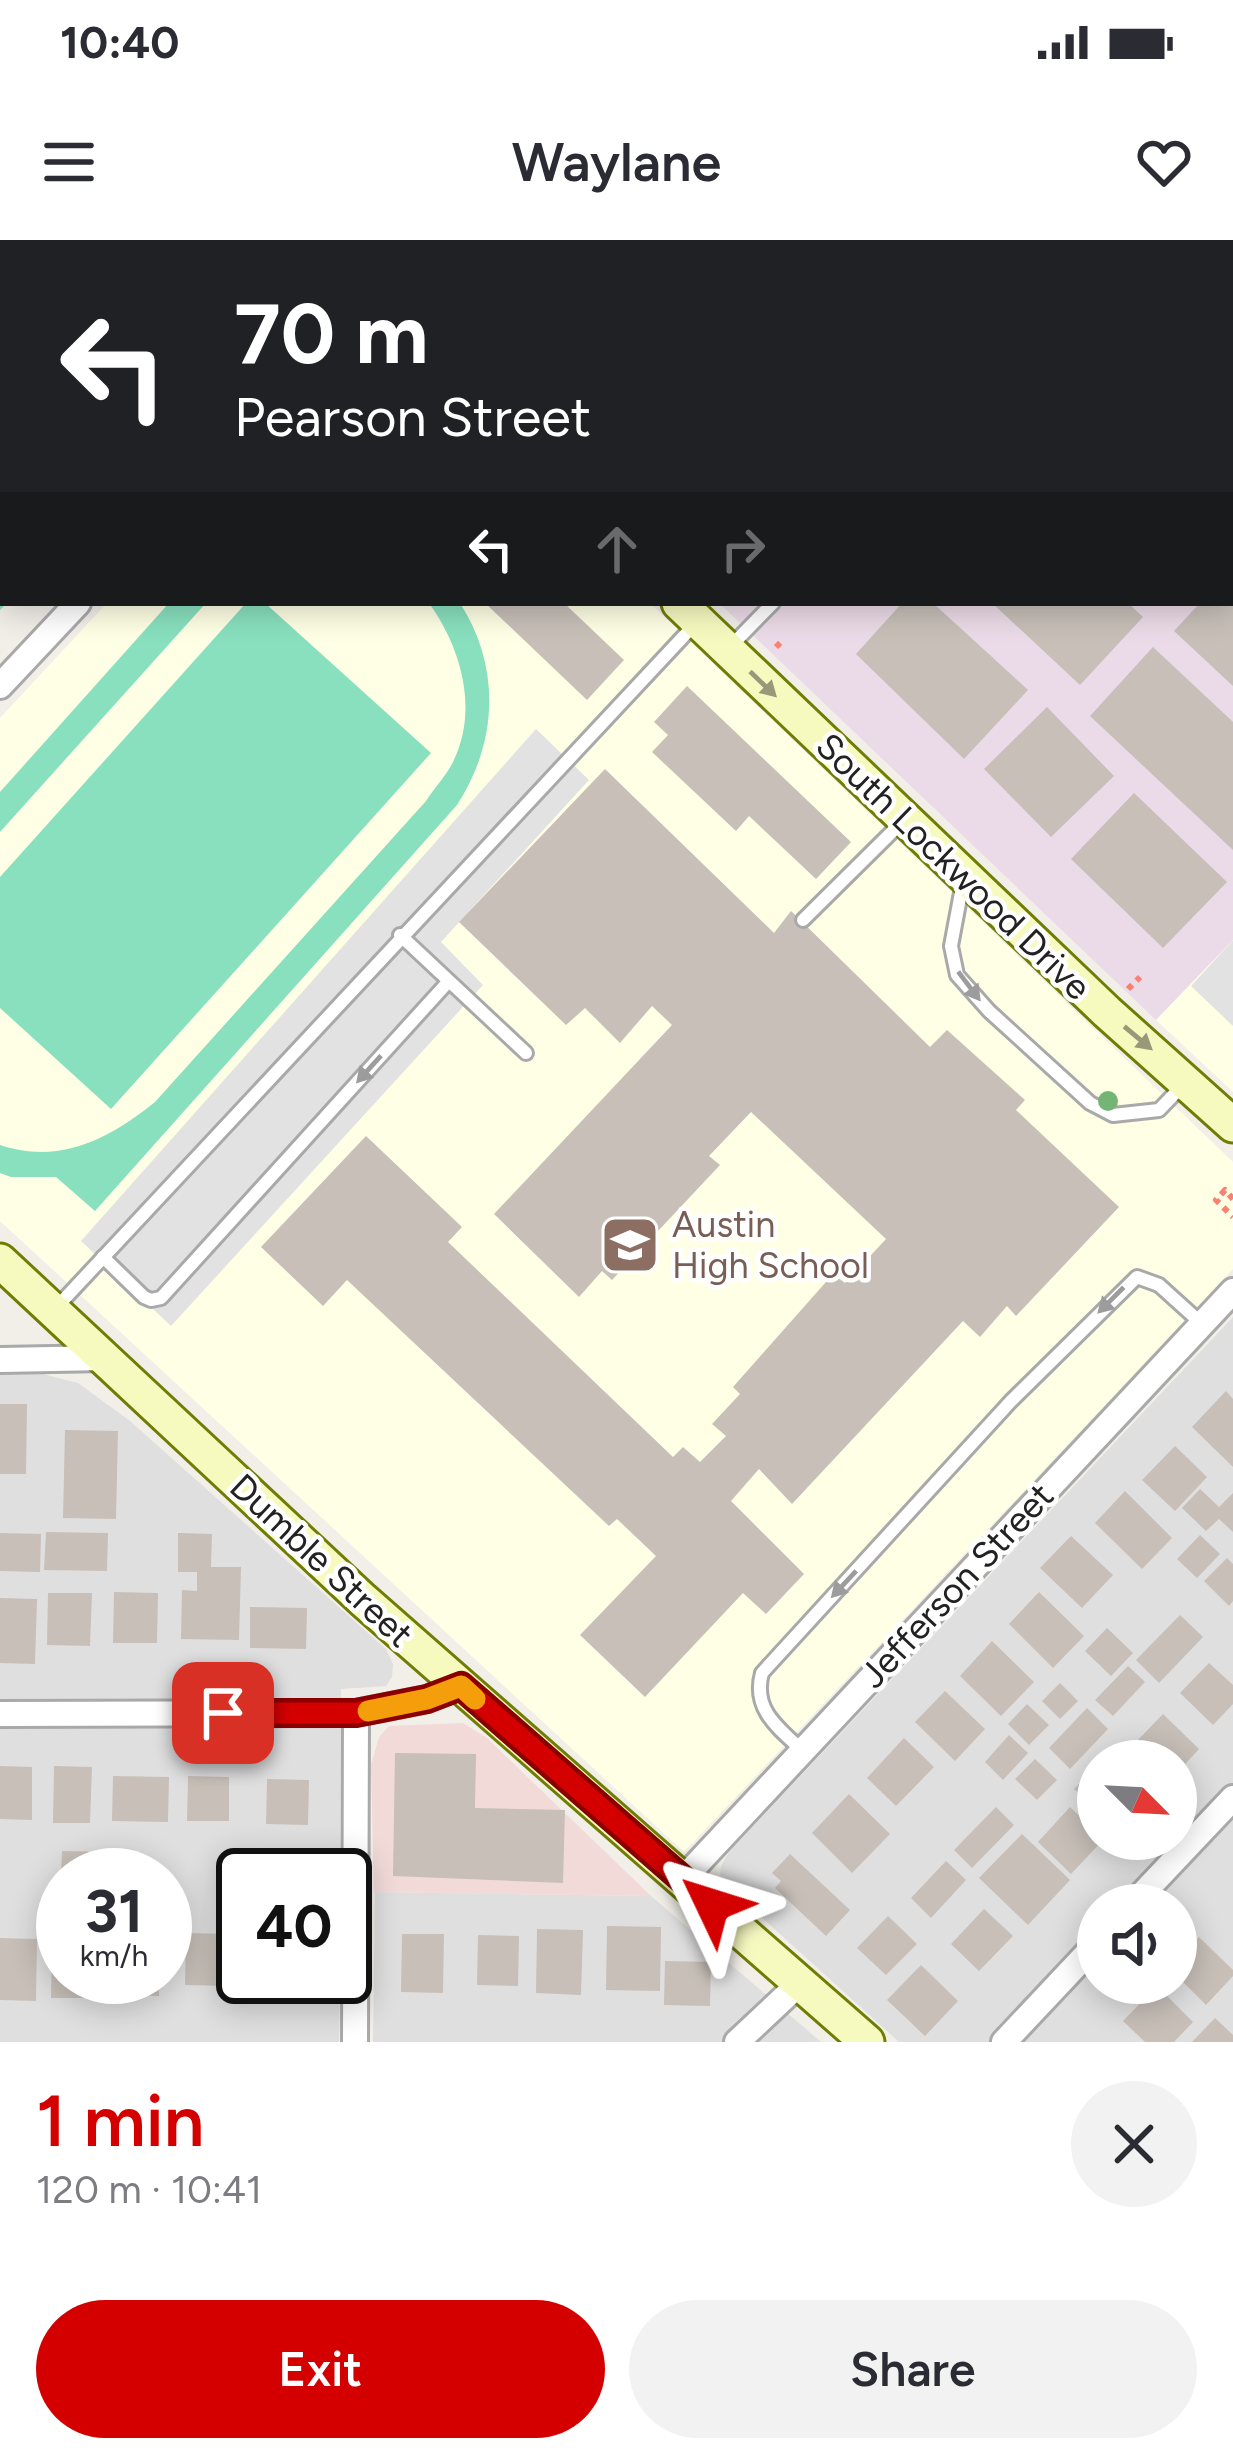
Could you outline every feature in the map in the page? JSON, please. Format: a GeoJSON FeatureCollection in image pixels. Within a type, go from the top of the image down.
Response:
{"type":"FeatureCollection","features":[{"type":"Feature","properties":{"kind":"street"},"geometry":{"type":"LineString","coordinates":[[0,686],[75,606]]}},
{"type":"Feature","properties":{"kind":"street","name":"South Lockwood Drive"},"geometry":{"type":"LineString","coordinates":[[688,612],[1233,1126]]}},
{"type":"Feature","properties":{"kind":"street","name":"Dumble Street"},"geometry":{"type":"LineString","coordinates":[[0,1261],[346,1584],[867,2042]]}},
{"type":"Feature","properties":{"kind":"street","name":"Jefferson Street"},"geometry":{"type":"LineString","coordinates":[[682,1880],[1233,1292]]}},
{"type":"Feature","properties":{"kind":"street"},"geometry":{"type":"LineString","coordinates":[[0,1360],[106,1358]]}},
{"type":"Feature","properties":{"kind":"street"},"geometry":{"type":"LineString","coordinates":[[0,1714],[356,1713],[427,1699],[461,1686]]}},
{"type":"Feature","properties":{"kind":"street"},"geometry":{"type":"LineString","coordinates":[[355,2042],[356,1713]]}},
{"type":"Feature","properties":{"kind":"street"},"geometry":{"type":"LineString","coordinates":[[1152,1884],[1233,1798]]}},
{"type":"Feature","properties":{"kind":"street"},"geometry":{"type":"LineString","coordinates":[[1004,2042],[1077,1964]]}},
{"type":"Feature","properties":{"kind":"street"},"geometry":{"type":"LineString","coordinates":[[737,2042],[801,1982]]}},
{"type":"Feature","properties":{"kind":"lane"},"geometry":{"type":"LineString","coordinates":[[728,650],[770,606]]}},
{"type":"Feature","properties":{"kind":"lane"},"geometry":{"type":"LineString","coordinates":[[53,1311],[400,935],[688,612]]}},
{"type":"Feature","properties":{"kind":"lane"},"geometry":{"type":"LineString","coordinates":[[803,920],[905,819]]}},
{"type":"Feature","properties":{"kind":"lane"},"geometry":{"type":"LineString","coordinates":[[964,875],[951,946],[957,975],[989,1011],[1090,1102],[1113,1115],[1159,1110],[1186,1082]]}},
{"type":"Feature","properties":{"kind":"lane"},"geometry":{"type":"LineString","coordinates":[[400,935],[526,1053]]}},
{"type":"Feature","properties":{"kind":"lane"},"geometry":{"type":"LineString","coordinates":[[103,1257],[144,1297],[160,1298],[448,982]]}},
{"type":"Feature","properties":{"kind":"lane"},"geometry":{"type":"LineString","coordinates":[[802,1750],[768,1720],[758,1689],[762,1673],[1011,1401],[1137,1277],[1159,1285],[1202,1324]]}},
{"type":"Feature","properties":{"kind":"path"},"geometry":{"type":"LineString","coordinates":[[776,647],[783,640]]}},
{"type":"Feature","properties":{"kind":"path"},"geometry":{"type":"LineString","coordinates":[[1128,989],[1140,977]]}},
{"type":"Feature","properties":{"kind":"path"},"geometry":{"type":"LineString","coordinates":[[1233,1199],[1225,1190],[1216,1200],[1233,1217]]}},
{"type":"Feature","properties":{"kind":"shaded area","name":"Austin High School"},"geometry":{"type":"Polygon","coordinates":[[[104,606],[653,606],[1233,1162],[1233,1269],[684,1852],[0,1221],[0,718],[104,606]]]}},
{"type":"Feature","properties":{"kind":"shaded area"},"geometry":{"type":"Polygon","coordinates":[[[722,606],[1233,606],[1233,940],[1156,1020],[722,606]]]}},
{"type":"Feature","properties":{"kind":"shaded area"},"geometry":{"type":"Polygon","coordinates":[[[536,729],[589,780],[441,942],[483,985],[171,1326],[81,1241],[536,729]]]}},
{"type":"Feature","properties":{"kind":"shaded area"},"geometry":{"type":"Polygon","coordinates":[[[1233,940],[1233,1092],[1156,1020],[1233,940]]]}},
{"type":"Feature","properties":{"kind":"shaded area"},"geometry":{"type":"Polygon","coordinates":[[[1233,940],[1233,1026],[1191,986],[1233,940]]]}},
{"type":"Feature","properties":{"kind":"shaded area"},"geometry":{"type":"Polygon","coordinates":[[[1233,1317],[1233,2042],[899,2042],[726,1885],[721,1866],[729,1852],[1233,1317]]]}},
{"type":"Feature","properties":{"kind":"shaded area"},"geometry":{"type":"Polygon","coordinates":[[[39,1373],[78,1383],[130,1421],[386,1649],[393,1664],[386,1686],[341,1689],[340,1848],[216,1848],[216,2004],[340,2004],[339,2042],[0,2042],[0,1374],[39,1373]]]}},
{"type":"Feature","properties":{"kind":"shaded area"},"geometry":{"type":"Polygon","coordinates":[[[463,1723],[487,1738],[651,1896],[374,1892],[371,1765],[379,1737],[389,1726],[463,1723]]]}},
{"type":"Feature","properties":{"kind":"shaded area"},"geometry":{"type":"Polygon","coordinates":[[[375,1892],[651,1896],[821,2042],[373,2042],[375,1892]]]}},
{"type":"Feature","properties":{"kind":"green space"},"geometry":{"type":"Polygon","coordinates":[[[166,606],[203,606],[0,832],[0,792],[166,606]]]}},
{"type":"Feature","properties":{"kind":"green space"},"geometry":{"type":"Polygon","coordinates":[[[243,606],[268,606],[431,753],[111,1109],[0,1008],[0,877],[243,606]]]}},
{"type":"Feature","properties":{"kind":"green space"},"geometry":{"type":"Polygon","coordinates":[[[431,606],[462,606],[483,653],[488,678],[487,730],[481,756],[457,805],[95,1211],[56,1177],[0,1173],[0,1145],[43,1152],[83,1145],[155,1102],[426,801],[453,762],[465,721],[458,659],[431,606]]]}},
{"type":"Feature","properties":{"kind":"building"},"geometry":{"type":"Polygon","coordinates":[[[488,606],[567,606],[624,660],[587,700],[488,606]]]}},
{"type":"Feature","properties":{"kind":"building"},"geometry":{"type":"Polygon","coordinates":[[[899,606],[936,606],[1028,690],[964,759],[856,654],[899,606]]]}},
{"type":"Feature","properties":{"kind":"building"},"geometry":{"type":"Polygon","coordinates":[[[995,606],[1131,606],[1143,617],[1080,685],[995,606]]]}},
{"type":"Feature","properties":{"kind":"building"},"geometry":{"type":"Polygon","coordinates":[[[1197,606],[1233,606],[1233,686],[1174,631],[1197,606]]]}},
{"type":"Feature","properties":{"kind":"building"},"geometry":{"type":"Polygon","coordinates":[[[1153,647],[1233,722],[1233,850],[1090,716],[1153,647]]]}},
{"type":"Feature","properties":{"kind":"building"},"geometry":{"type":"Polygon","coordinates":[[[687,686],[851,842],[816,879],[749,816],[736,831],[652,752],[668,735],[654,722],[687,686]]]}},
{"type":"Feature","properties":{"kind":"building"},"geometry":{"type":"Polygon","coordinates":[[[1047,707],[1114,776],[1051,837],[984,769],[1047,707]]]}},
{"type":"Feature","properties":{"kind":"building"},"geometry":{"type":"Polygon","coordinates":[[[605,769],[774,933],[791,911],[930,1047],[947,1030],[1025,1100],[1016,1110],[1119,1207],[1016,1316],[1007,1306],[980,1337],[963,1321],[792,1504],[759,1469],[731,1501],[804,1574],[766,1614],[743,1593],[645,1697],[580,1635],[656,1556],[617,1519],[609,1526],[347,1280],[323,1306],[261,1247],[366,1136],[462,1227],[448,1242],[673,1457],[683,1447],[700,1462],[726,1436],[712,1424],[740,1394],[733,1387],[833,1274],[845,1283],[886,1239],[751,1112],[709,1156],[720,1165],[612,1280],[602,1271],[579,1297],[494,1214],[672,1025],[652,1006],[620,1043],[585,1008],[566,1025],[459,922],[605,769]]]}},
{"type":"Feature","properties":{"kind":"building"},"geometry":{"type":"Polygon","coordinates":[[[1134,793],[1227,882],[1163,948],[1071,859],[1134,793]]]}},
{"type":"Feature","properties":{"kind":"building"},"geometry":{"type":"Polygon","coordinates":[[[1226,1391],[1233,1399],[1233,1467],[1192,1427],[1226,1391]]]}},
{"type":"Feature","properties":{"kind":"building"},"geometry":{"type":"Polygon","coordinates":[[[0,1404],[27,1404],[26,1474],[0,1474],[0,1404]]]}},
{"type":"Feature","properties":{"kind":"building"},"geometry":{"type":"Polygon","coordinates":[[[65,1430],[118,1431],[116,1519],[63,1518],[65,1430]]]}},
{"type":"Feature","properties":{"kind":"building"},"geometry":{"type":"Polygon","coordinates":[[[1175,1446],[1207,1477],[1175,1511],[1142,1480],[1175,1446]]]}},
{"type":"Feature","properties":{"kind":"building"},"geometry":{"type":"Polygon","coordinates":[[[1200,1489],[1219,1507],[1233,1493],[1233,1532],[1219,1519],[1206,1531],[1182,1508],[1200,1489]]]}},
{"type":"Feature","properties":{"kind":"building"},"geometry":{"type":"Polygon","coordinates":[[[1125,1491],[1172,1538],[1142,1569],[1095,1523],[1125,1491]]]}},
{"type":"Feature","properties":{"kind":"building"},"geometry":{"type":"Polygon","coordinates":[[[46,1532],[108,1533],[107,1571],[44,1570],[46,1532]]]}},
{"type":"Feature","properties":{"kind":"building"},"geometry":{"type":"Polygon","coordinates":[[[0,1533],[41,1534],[40,1572],[0,1571],[0,1533]]]}},
{"type":"Feature","properties":{"kind":"building"},"geometry":{"type":"Polygon","coordinates":[[[178,1533],[212,1534],[211,1567],[241,1567],[239,1640],[181,1639],[182,1590],[197,1591],[197,1572],[178,1572],[178,1533]]]}},
{"type":"Feature","properties":{"kind":"building"},"geometry":{"type":"Polygon","coordinates":[[[1200,1535],[1220,1554],[1197,1578],[1177,1559],[1200,1535]]]}},
{"type":"Feature","properties":{"kind":"building"},"geometry":{"type":"Polygon","coordinates":[[[1071,1536],[1113,1575],[1082,1608],[1040,1568],[1071,1536]]]}},
{"type":"Feature","properties":{"kind":"building"},"geometry":{"type":"Polygon","coordinates":[[[1227,1558],[1233,1564],[1229,1606],[1204,1581],[1227,1558]]]}},
{"type":"Feature","properties":{"kind":"building"},"geometry":{"type":"Polygon","coordinates":[[[114,1592],[158,1593],[157,1643],[113,1643],[114,1592]]]}},
{"type":"Feature","properties":{"kind":"building"},"geometry":{"type":"Polygon","coordinates":[[[1039,1592],[1084,1636],[1053,1668],[1009,1624],[1039,1592]]]}},
{"type":"Feature","properties":{"kind":"building"},"geometry":{"type":"Polygon","coordinates":[[[48,1593],[92,1593],[90,1646],[47,1645],[48,1593]]]}},
{"type":"Feature","properties":{"kind":"building"},"geometry":{"type":"Polygon","coordinates":[[[0,1598],[37,1599],[35,1664],[0,1663],[0,1598]]]}},
{"type":"Feature","properties":{"kind":"building"},"geometry":{"type":"Polygon","coordinates":[[[250,1607],[307,1608],[306,1649],[250,1648],[250,1607]]]}},
{"type":"Feature","properties":{"kind":"building"},"geometry":{"type":"Polygon","coordinates":[[[1180,1615],[1203,1637],[1159,1683],[1136,1660],[1180,1615]]]}},
{"type":"Feature","properties":{"kind":"building"},"geometry":{"type":"Polygon","coordinates":[[[1107,1628],[1133,1653],[1111,1676],[1085,1651],[1107,1628]]]}},
{"type":"Feature","properties":{"kind":"building"},"geometry":{"type":"Polygon","coordinates":[[[992,1641],[1034,1682],[1001,1716],[960,1676],[992,1641]]]}},
{"type":"Feature","properties":{"kind":"building"},"geometry":{"type":"Polygon","coordinates":[[[1209,1663],[1233,1685],[1233,1704],[1213,1725],[1180,1693],[1209,1663]]]}},
{"type":"Feature","properties":{"kind":"building"},"geometry":{"type":"Polygon","coordinates":[[[1128,1666],[1145,1682],[1113,1716],[1095,1700],[1128,1666]]]}},
{"type":"Feature","properties":{"kind":"building"},"geometry":{"type":"Polygon","coordinates":[[[1060,1683],[1078,1701],[1060,1719],[1042,1701],[1060,1683]]]}},
{"type":"Feature","properties":{"kind":"building"},"geometry":{"type":"Polygon","coordinates":[[[945,1691],[985,1729],[955,1761],[915,1722],[945,1691]]]}},
{"type":"Feature","properties":{"kind":"building"},"geometry":{"type":"Polygon","coordinates":[[[1027,1704],[1049,1725],[1029,1745],[1008,1724],[1027,1704]]]}},
{"type":"Feature","properties":{"kind":"building"},"geometry":{"type":"Polygon","coordinates":[[[1087,1708],[1108,1729],[1098,1740],[1077,1740],[1077,1762],[1070,1769],[1049,1748],[1087,1708]]]}},
{"type":"Feature","properties":{"kind":"building"},"geometry":{"type":"Polygon","coordinates":[[[1163,1714],[1190,1740],[1138,1740],[1163,1714]]]}},
{"type":"Feature","properties":{"kind":"building"},"geometry":{"type":"Polygon","coordinates":[[[1009,1735],[1028,1753],[1003,1780],[985,1762],[1009,1735]]]}},
{"type":"Feature","properties":{"kind":"building"},"geometry":{"type":"Polygon","coordinates":[[[904,1738],[934,1767],[896,1806],[867,1778],[904,1738]]]}},
{"type":"Feature","properties":{"kind":"building"},"geometry":{"type":"Polygon","coordinates":[[[395,1753],[476,1754],[475,1808],[565,1810],[563,1883],[393,1876],[395,1753]]]}},
{"type":"Feature","properties":{"kind":"building"},"geometry":{"type":"Polygon","coordinates":[[[1035,1759],[1057,1780],[1037,1800],[1015,1779],[1035,1759]]]}},
{"type":"Feature","properties":{"kind":"building"},"geometry":{"type":"Polygon","coordinates":[[[0,1766],[32,1767],[32,1820],[0,1819],[0,1766]]]}},
{"type":"Feature","properties":{"kind":"building"},"geometry":{"type":"Polygon","coordinates":[[[54,1766],[92,1767],[90,1823],[53,1823],[54,1766]]]}},
{"type":"Feature","properties":{"kind":"building"},"geometry":{"type":"Polygon","coordinates":[[[113,1776],[169,1777],[168,1822],[112,1821],[113,1776]]]}},
{"type":"Feature","properties":{"kind":"building"},"geometry":{"type":"Polygon","coordinates":[[[188,1776],[229,1777],[229,1821],[187,1821],[188,1776]]]}},
{"type":"Feature","properties":{"kind":"building"},"geometry":{"type":"Polygon","coordinates":[[[267,1779],[309,1780],[308,1825],[266,1824],[267,1779]]]}},
{"type":"Feature","properties":{"kind":"building"},"geometry":{"type":"Polygon","coordinates":[[[849,1794],[890,1834],[852,1873],[812,1833],[849,1794]]]}},
{"type":"Feature","properties":{"kind":"building"},"geometry":{"type":"Polygon","coordinates":[[[996,1807],[1014,1825],[972,1868],[954,1850],[996,1807]]]}},
{"type":"Feature","properties":{"kind":"building"},"geometry":{"type":"Polygon","coordinates":[[[1070,1807],[1077,1814],[1077,1860],[1084,1860],[1071,1874],[1038,1842],[1070,1807]]]}},
{"type":"Feature","properties":{"kind":"building"},"geometry":{"type":"Polygon","coordinates":[[[1022,1834],[1070,1880],[1028,1925],[979,1878],[1022,1834]]]}},
{"type":"Feature","properties":{"kind":"building"},"geometry":{"type":"Polygon","coordinates":[[[790,1854],[850,1910],[826,1936],[775,1888],[781,1881],[772,1873],[790,1854]]]}},
{"type":"Feature","properties":{"kind":"building"},"geometry":{"type":"Polygon","coordinates":[[[946,1861],[966,1880],[931,1918],[911,1898],[946,1861]]]}},
{"type":"Feature","properties":{"kind":"building"},"geometry":{"type":"Polygon","coordinates":[[[984,1909],[1013,1936],[979,1971],[951,1944],[984,1909]]]}},
{"type":"Feature","properties":{"kind":"building"},"geometry":{"type":"Polygon","coordinates":[[[888,1916],[917,1944],[886,1975],[857,1948],[888,1916]]]}},
{"type":"Feature","properties":{"kind":"building"},"geometry":{"type":"Polygon","coordinates":[[[607,1926],[661,1927],[660,1991],[606,1990],[607,1926]]]}},
{"type":"Feature","properties":{"kind":"building"},"geometry":{"type":"Polygon","coordinates":[[[537,1929],[583,1930],[581,1995],[536,1993],[537,1929]]]}},
{"type":"Feature","properties":{"kind":"building"},"geometry":{"type":"Polygon","coordinates":[[[192,1933],[216,1934],[216,1986],[192,1985],[192,1933]]]}},
{"type":"Feature","properties":{"kind":"building"},"geometry":{"type":"Polygon","coordinates":[[[402,1934],[444,1934],[443,1993],[401,1992],[402,1934]]]}},
{"type":"Feature","properties":{"kind":"building"},"geometry":{"type":"Polygon","coordinates":[[[478,1935],[519,1936],[518,1986],[477,1985],[478,1935]]]}},
{"type":"Feature","properties":{"kind":"building"},"geometry":{"type":"Polygon","coordinates":[[[0,1938],[36,1939],[36,2001],[0,2000],[0,1938]]]}},
{"type":"Feature","properties":{"kind":"building"},"geometry":{"type":"Polygon","coordinates":[[[1197,1939],[1233,1970],[1233,1976],[1206,2005],[1197,1996],[1197,1939]]]}},
{"type":"Feature","properties":{"kind":"building"},"geometry":{"type":"Polygon","coordinates":[[[665,1961],[711,1962],[710,2006],[664,2005],[665,1961]]]}},
{"type":"Feature","properties":{"kind":"building"},"geometry":{"type":"Polygon","coordinates":[[[921,1965],[958,2001],[925,2036],[887,2000],[921,1965]]]}},
{"type":"Feature","properties":{"kind":"building"},"geometry":{"type":"Polygon","coordinates":[[[1140,2004],[1175,2004],[1193,2022],[1174,2042],[1145,2042],[1123,2021],[1140,2004]]]}},
{"type":"Feature","properties":{"kind":"building"},"geometry":{"type":"Polygon","coordinates":[[[1215,2018],[1233,2035],[1233,2042],[1192,2042],[1215,2018]]]}},
{"type":"Feature","properties":{"kind":"slow traffic"},"geometry":{"type":"LineString","coordinates":[[368,1711],[427,1699],[461,1686],[475,1699]]}},
{"type":"Feature","properties":{"kind":"place","name":"Austin High School"},"geometry":{"type":"Point","coordinates":[630,1245]}},
{"type":"Feature","properties":{"kind":"route"},"geometry":{"type":"LineString","coordinates":[[223,1713],[356,1713],[427,1699],[461,1686],[712,1905]]}}]}
